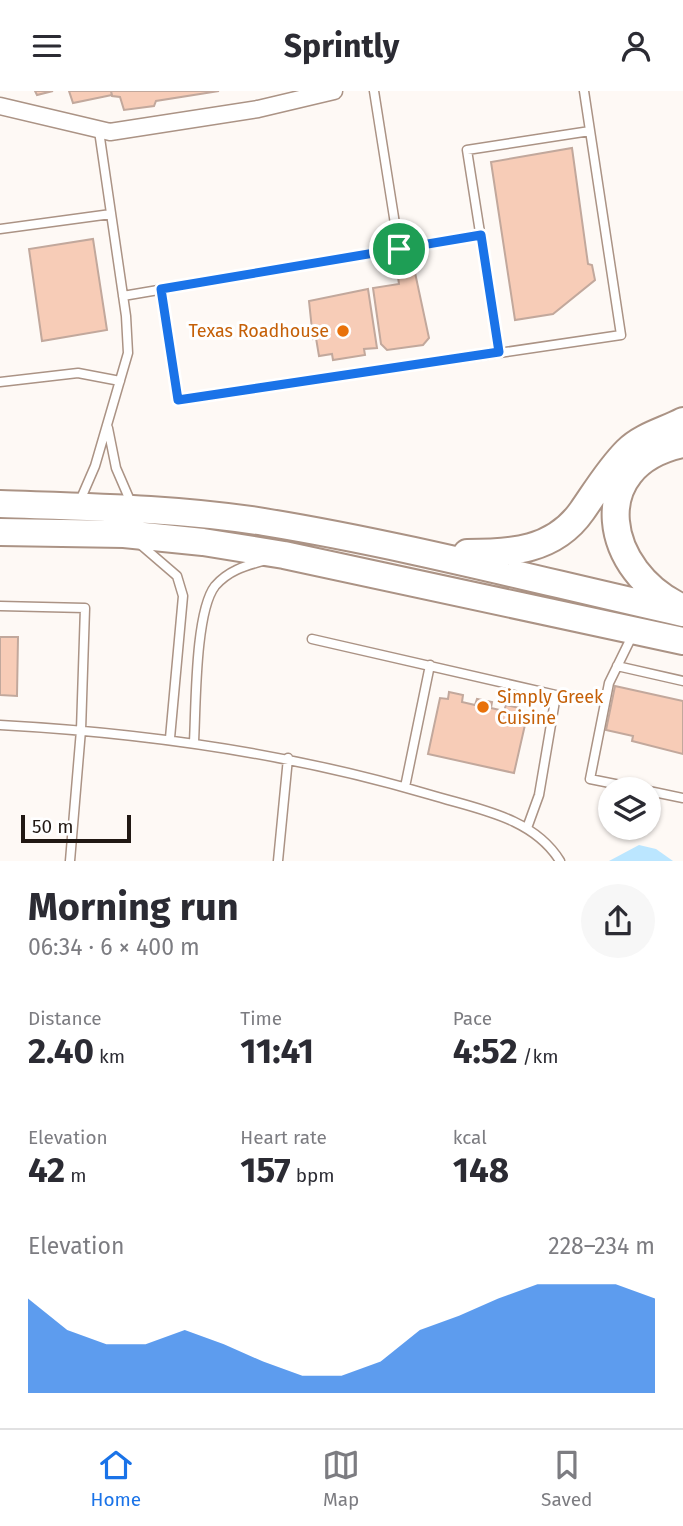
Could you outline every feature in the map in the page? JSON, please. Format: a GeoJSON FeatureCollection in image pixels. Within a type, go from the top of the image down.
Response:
{"type":"FeatureCollection","features":[{"type":"Feature","properties":{"kind":"highway"},"geometry":{"type":"LineString","coordinates":[[372,543],[446,553],[509,553],[540,545],[558,535],[580,515],[628,450],[648,436],[683,421]]}},
{"type":"Feature","properties":{"kind":"highway"},"geometry":{"type":"LineString","coordinates":[[683,444],[654,453],[631,471],[618,496],[614,522],[624,555],[635,571],[683,608]]}},
{"type":"Feature","properties":{"kind":"highway"},"geometry":{"type":"LineString","coordinates":[[0,504],[77,507],[203,542],[284,555],[683,641]]}},
{"type":"Feature","properties":{"kind":"highway"},"geometry":{"type":"LineString","coordinates":[[0,532],[129,522],[263,522],[372,543],[683,613]]}},
{"type":"Feature","properties":{"kind":"street"},"geometry":{"type":"LineString","coordinates":[[0,106],[99,131],[127,130],[245,111],[334,91]]}},
{"type":"Feature","properties":{"kind":"lane"},"geometry":{"type":"LineString","coordinates":[[374,91],[399,249]]}},
{"type":"Feature","properties":{"kind":"lane"},"geometry":{"type":"LineString","coordinates":[[161,289],[178,400],[621,335],[584,91]]}},
{"type":"Feature","properties":{"kind":"lane"},"geometry":{"type":"LineString","coordinates":[[77,507],[95,466],[108,425],[128,341],[99,131]]}},
{"type":"Feature","properties":{"kind":"lane"},"geometry":{"type":"LineString","coordinates":[[499,352],[467,150],[590,131]]}},
{"type":"Feature","properties":{"kind":"lane"},"geometry":{"type":"LineString","coordinates":[[0,229],[111,214]]}},
{"type":"Feature","properties":{"kind":"lane"},"geometry":{"type":"LineString","coordinates":[[123,296],[481,235]]}},
{"type":"Feature","properties":{"kind":"lane"},"geometry":{"type":"LineString","coordinates":[[0,382],[78,373],[120,381]]}},
{"type":"Feature","properties":{"kind":"lane"},"geometry":{"type":"LineString","coordinates":[[108,425],[129,522],[177,576],[183,596],[170,738]]}},
{"type":"Feature","properties":{"kind":"lane"},"geometry":{"type":"LineString","coordinates":[[194,742],[206,600],[215,586],[238,567],[284,555]]}},
{"type":"Feature","properties":{"kind":"lane"},"geometry":{"type":"LineString","coordinates":[[0,606],[85,608],[81,730],[70,861]]}},
{"type":"Feature","properties":{"kind":"lane"},"geometry":{"type":"LineString","coordinates":[[598,781],[590,779],[609,683],[634,632]]}},
{"type":"Feature","properties":{"kind":"lane"},"geometry":{"type":"LineString","coordinates":[[312,639],[556,695],[539,795],[527,828]]}},
{"type":"Feature","properties":{"kind":"lane"},"geometry":{"type":"LineString","coordinates":[[405,787],[430,665]]}},
{"type":"Feature","properties":{"kind":"lane"},"geometry":{"type":"LineString","coordinates":[[617,666],[683,681]]}},
{"type":"Feature","properties":{"kind":"lane"},"geometry":{"type":"LineString","coordinates":[[0,725],[170,738],[288,758],[405,787],[497,814],[527,828],[551,847],[560,861]]}},
{"type":"Feature","properties":{"kind":"lane"},"geometry":{"type":"LineString","coordinates":[[278,861],[288,758]]}},
{"type":"Feature","properties":{"kind":"lane"},"geometry":{"type":"LineString","coordinates":[[661,793],[683,798]]}},
{"type":"Feature","properties":{"kind":"water"},"geometry":{"type":"Polygon","coordinates":[[[639,845],[656,849],[673,861],[609,861],[639,845]]]}},
{"type":"Feature","properties":{"kind":"building"},"geometry":{"type":"Polygon","coordinates":[[[35,91],[53,91],[37,95],[35,91]]]}},
{"type":"Feature","properties":{"kind":"building"},"geometry":{"type":"Polygon","coordinates":[[[69,91],[111,91],[112,95],[73,103],[69,91]]]}},
{"type":"Feature","properties":{"kind":"building"},"geometry":{"type":"Polygon","coordinates":[[[111,91],[219,91],[156,101],[154,106],[124,110],[120,97],[112,96],[111,91]]]}},
{"type":"Feature","properties":{"kind":"building"},"geometry":{"type":"Polygon","coordinates":[[[572,148],[588,264],[592,265],[595,280],[553,314],[515,320],[491,162],[572,148]]]}},
{"type":"Feature","properties":{"kind":"building"},"geometry":{"type":"Polygon","coordinates":[[[93,239],[107,330],[42,341],[29,249],[93,239]]]}},
{"type":"Feature","properties":{"kind":"building"},"geometry":{"type":"Polygon","coordinates":[[[414,268],[429,338],[423,345],[387,350],[381,344],[373,288],[399,284],[397,270],[414,268]]]}},
{"type":"Feature","properties":{"kind":"building","name":"Texas Roadhouse"},"geometry":{"type":"Polygon","coordinates":[[[368,289],[377,348],[364,349],[365,355],[333,360],[332,354],[319,356],[316,338],[313,339],[309,301],[368,289]]]}},
{"type":"Feature","properties":{"kind":"building"},"geometry":{"type":"Polygon","coordinates":[[[0,637],[18,637],[17,696],[0,695],[0,637]]]}},
{"type":"Feature","properties":{"kind":"building"},"geometry":{"type":"Polygon","coordinates":[[[615,686],[683,701],[683,754],[632,741],[633,736],[606,730],[615,686]]]}},
{"type":"Feature","properties":{"kind":"building"},"geometry":{"type":"Polygon","coordinates":[[[449,692],[463,695],[462,702],[475,705],[477,699],[492,702],[491,708],[504,711],[506,705],[520,708],[518,714],[527,716],[514,773],[428,754],[440,698],[448,699],[449,692]]]}},
{"type":"Feature","properties":{"kind":"place","name":"Texas Roadhouse"},"geometry":{"type":"Point","coordinates":[343,331]}},
{"type":"Feature","properties":{"kind":"place","name":"Simply Greek Cuisine"},"geometry":{"type":"Point","coordinates":[483,707]}},
{"type":"Feature","properties":{"kind":"route"},"geometry":{"type":"LineString","coordinates":[[481,235],[499,352],[178,400],[161,289],[399,249],[481,235]]}}]}
